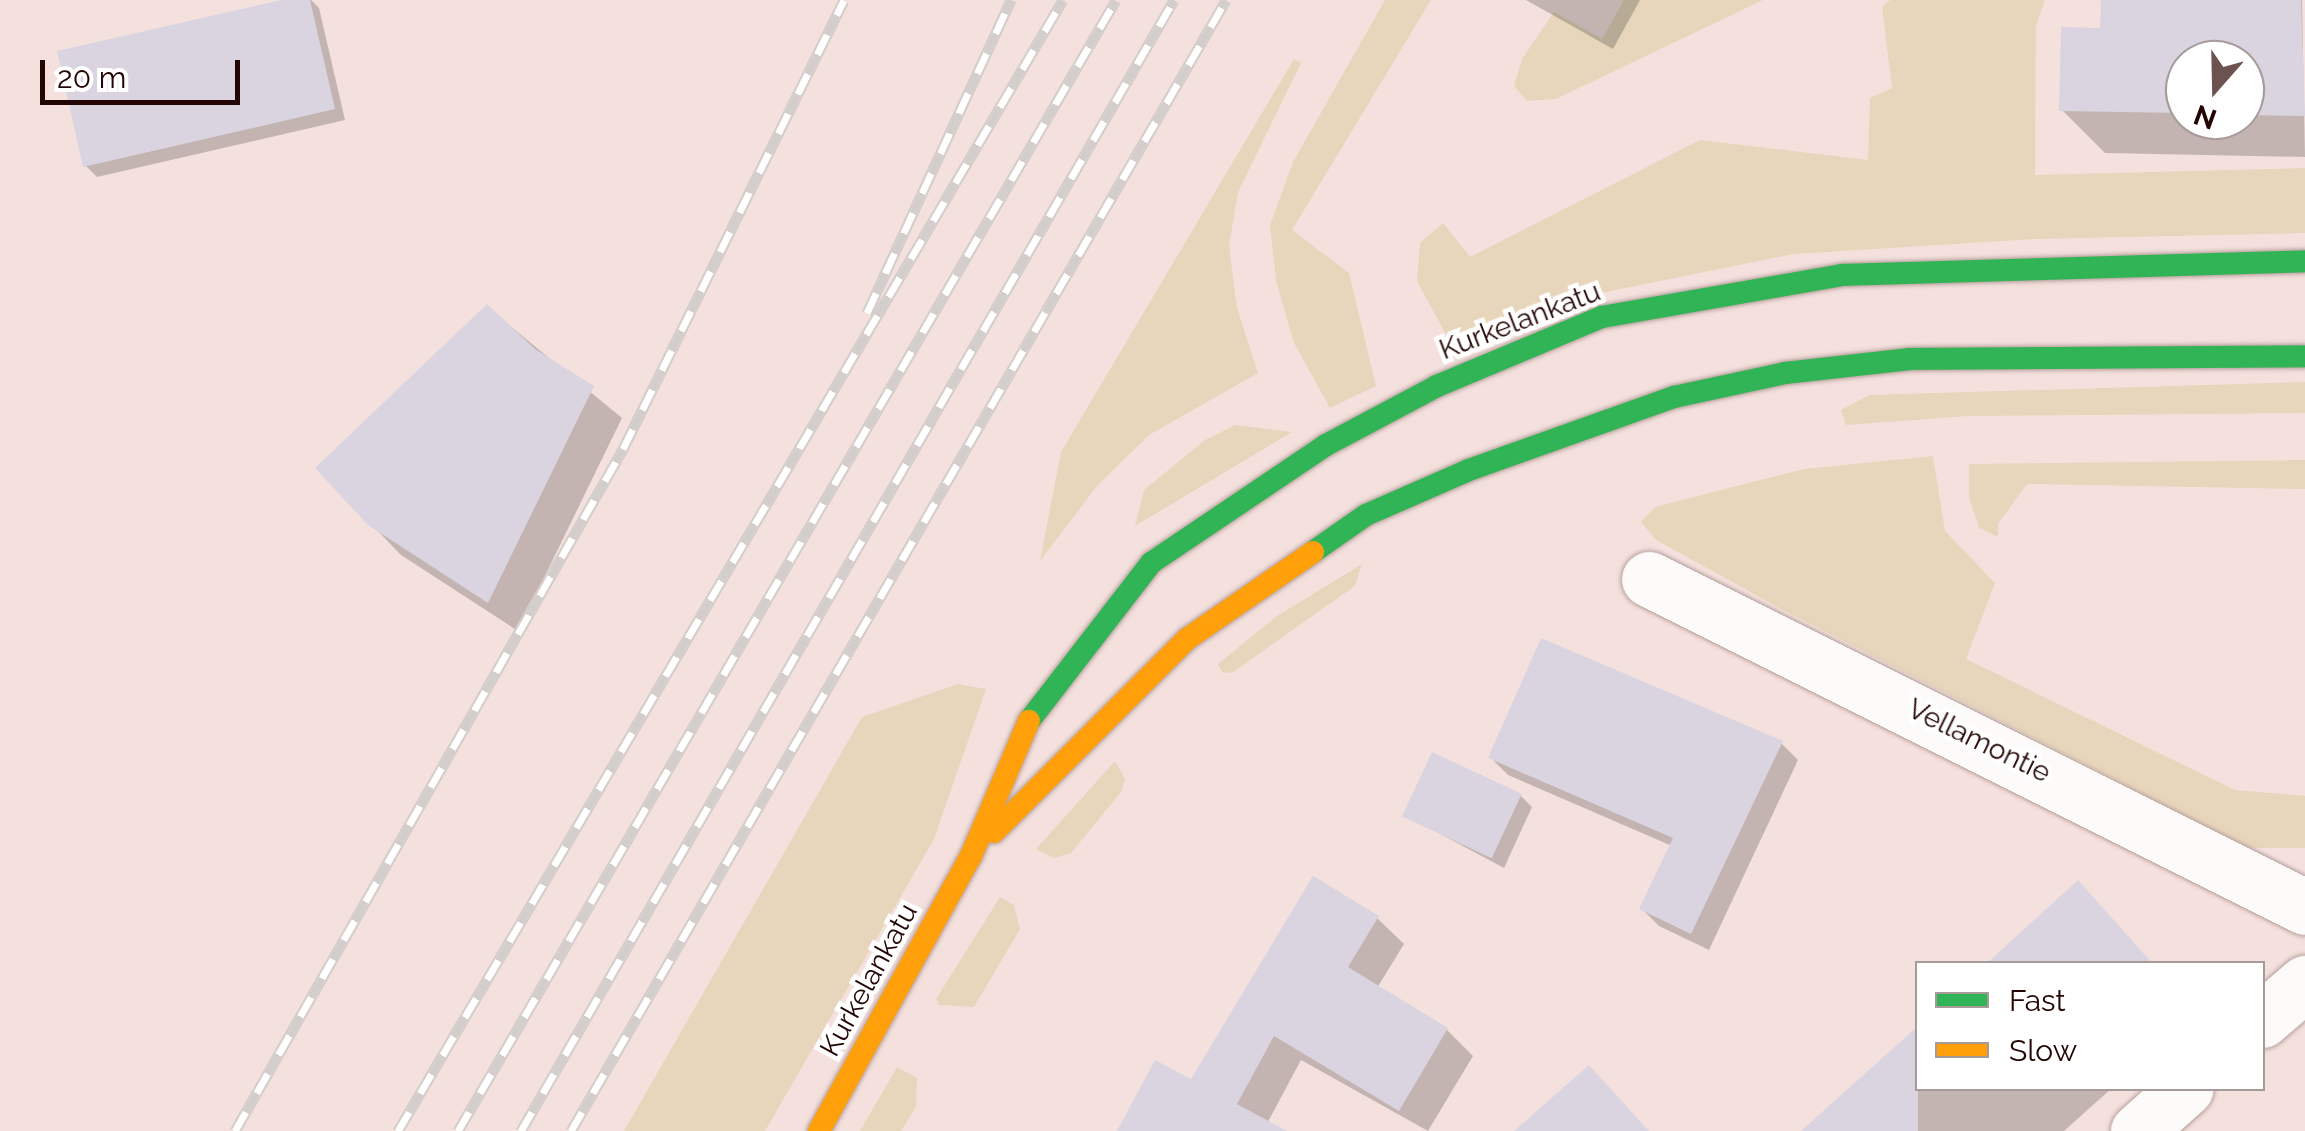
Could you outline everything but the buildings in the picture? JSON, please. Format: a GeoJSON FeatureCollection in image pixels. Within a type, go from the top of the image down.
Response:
{"type":"FeatureCollection","features":[{"type":"Feature","properties":{"kind":"street","name":"Kurkelankatu"},"geometry":{"type":"LineString","coordinates":[[819,1131],[971,856],[1032,714],[1152,563],[1326,445],[1437,386],[1602,318],[1842,275],[2305,260]]}},
{"type":"Feature","properties":{"kind":"street","name":"Kurkelankatu"},"geometry":{"type":"LineString","coordinates":[[971,856],[1187,639],[1366,516],[1469,470],[1674,397],[1785,373],[1910,360],[2305,356]]}},
{"type":"Feature","properties":{"kind":"street","name":"Vellamontie"},"geometry":{"type":"LineString","coordinates":[[1649,579],[2305,907]]}},
{"type":"Feature","properties":{"kind":"street"},"geometry":{"type":"LineString","coordinates":[[2265,1017],[2305,982]]}},
{"type":"Feature","properties":{"kind":"street"},"geometry":{"type":"LineString","coordinates":[[2138,1131],[2183,1091]]}},
{"type":"Feature","properties":{"kind":"shaded area"},"geometry":{"type":"Polygon","coordinates":[[[1385,0],[1431,0],[1292,230],[1349,273],[1376,386],[1330,408],[1294,343],[1276,281],[1270,225],[1293,162],[1385,0]]]}},
{"type":"Feature","properties":{"kind":"shaded area"},"geometry":{"type":"Polygon","coordinates":[[[1624,0],[1763,0],[1556,99],[1527,101],[1514,86],[1522,59],[1554,12],[1602,39],[1624,0]]]}},
{"type":"Feature","properties":{"kind":"shaded area"},"geometry":{"type":"Polygon","coordinates":[[[1890,0],[2045,0],[2036,26],[2035,175],[2305,168],[2305,233],[2036,239],[1794,254],[1610,291],[1449,340],[1417,281],[1420,243],[1443,223],[1470,257],[1700,140],[1868,160],[1870,98],[1892,88],[1882,7],[1890,0]]]}},
{"type":"Feature","properties":{"kind":"shaded area"},"geometry":{"type":"Polygon","coordinates":[[[1294,59],[1301,63],[1238,192],[1229,246],[1237,308],[1258,373],[1149,435],[1097,486],[1040,561],[1061,452],[1294,59]]]}},
{"type":"Feature","properties":{"kind":"shaded area"},"geometry":{"type":"Polygon","coordinates":[[[2305,382],[2305,413],[1968,416],[1846,425],[1841,410],[1870,395],[2305,382]]]}},
{"type":"Feature","properties":{"kind":"shaded area"},"geometry":{"type":"Polygon","coordinates":[[[1235,425],[1292,432],[1135,526],[1144,490],[1205,440],[1235,425]]]}},
{"type":"Feature","properties":{"kind":"shaded area"},"geometry":{"type":"Polygon","coordinates":[[[1933,456],[1945,531],[1995,583],[1966,659],[2235,790],[2305,796],[2305,848],[2249,848],[1785,611],[1656,540],[1641,522],[1655,507],[1804,469],[1933,456]]]}},
{"type":"Feature","properties":{"kind":"shaded area"},"geometry":{"type":"Polygon","coordinates":[[[2305,460],[2305,489],[2027,484],[1998,524],[1998,537],[1979,528],[1969,498],[1969,464],[2305,460]]]}},
{"type":"Feature","properties":{"kind":"shaded area"},"geometry":{"type":"Polygon","coordinates":[[[1362,564],[1355,586],[1232,673],[1222,672],[1218,664],[1277,616],[1362,564]]]}},
{"type":"Feature","properties":{"kind":"shaded area"},"geometry":{"type":"Polygon","coordinates":[[[958,684],[986,689],[934,839],[765,1131],[624,1131],[862,717],[958,684]]]}},
{"type":"Feature","properties":{"kind":"shaded area"},"geometry":{"type":"Polygon","coordinates":[[[1115,761],[1125,779],[1121,792],[1071,853],[1054,858],[1036,849],[1115,761]]]}},
{"type":"Feature","properties":{"kind":"shaded area"},"geometry":{"type":"Polygon","coordinates":[[[1000,897],[1014,905],[1020,929],[974,1007],[939,1005],[936,999],[1000,897]]]}},
{"type":"Feature","properties":{"kind":"shaded area"},"geometry":{"type":"Polygon","coordinates":[[[897,1067],[917,1078],[916,1107],[901,1131],[860,1131],[897,1067]]]}},
{"type":"Feature","properties":{"kind":"railway"},"geometry":{"type":"LineString","coordinates":[[235,1131],[623,449],[844,0]]}},
{"type":"Feature","properties":{"kind":"railway"},"geometry":{"type":"LineString","coordinates":[[867,313],[1011,0]]}},
{"type":"Feature","properties":{"kind":"railway"},"geometry":{"type":"LineString","coordinates":[[398,1131],[1063,0]]}},
{"type":"Feature","properties":{"kind":"railway"},"geometry":{"type":"LineString","coordinates":[[458,1131],[1116,0]]}},
{"type":"Feature","properties":{"kind":"railway"},"geometry":{"type":"LineString","coordinates":[[521,1131],[1174,0]]}},
{"type":"Feature","properties":{"kind":"railway"},"geometry":{"type":"LineString","coordinates":[[571,1131],[1226,0]]}},
{"type":"Feature","properties":{"kind":"traffic: fast"},"geometry":{"type":"LineString","coordinates":[[1029,721],[1151,563],[1326,445],[1437,386],[1602,317],[1842,275],[2305,261]]}},
{"type":"Feature","properties":{"kind":"traffic: fast"},"geometry":{"type":"LineString","coordinates":[[1313,552],[1366,515],[1469,470],[1674,397],[1785,373],[1910,359],[2305,356]]}},
{"type":"Feature","properties":{"kind":"traffic: slow"},"geometry":{"type":"LineString","coordinates":[[994,832],[1187,639],[1313,552]]}},
{"type":"Feature","properties":{"kind":"traffic: slow"},"geometry":{"type":"LineString","coordinates":[[819,1131],[971,856],[1029,721]]}}]}
